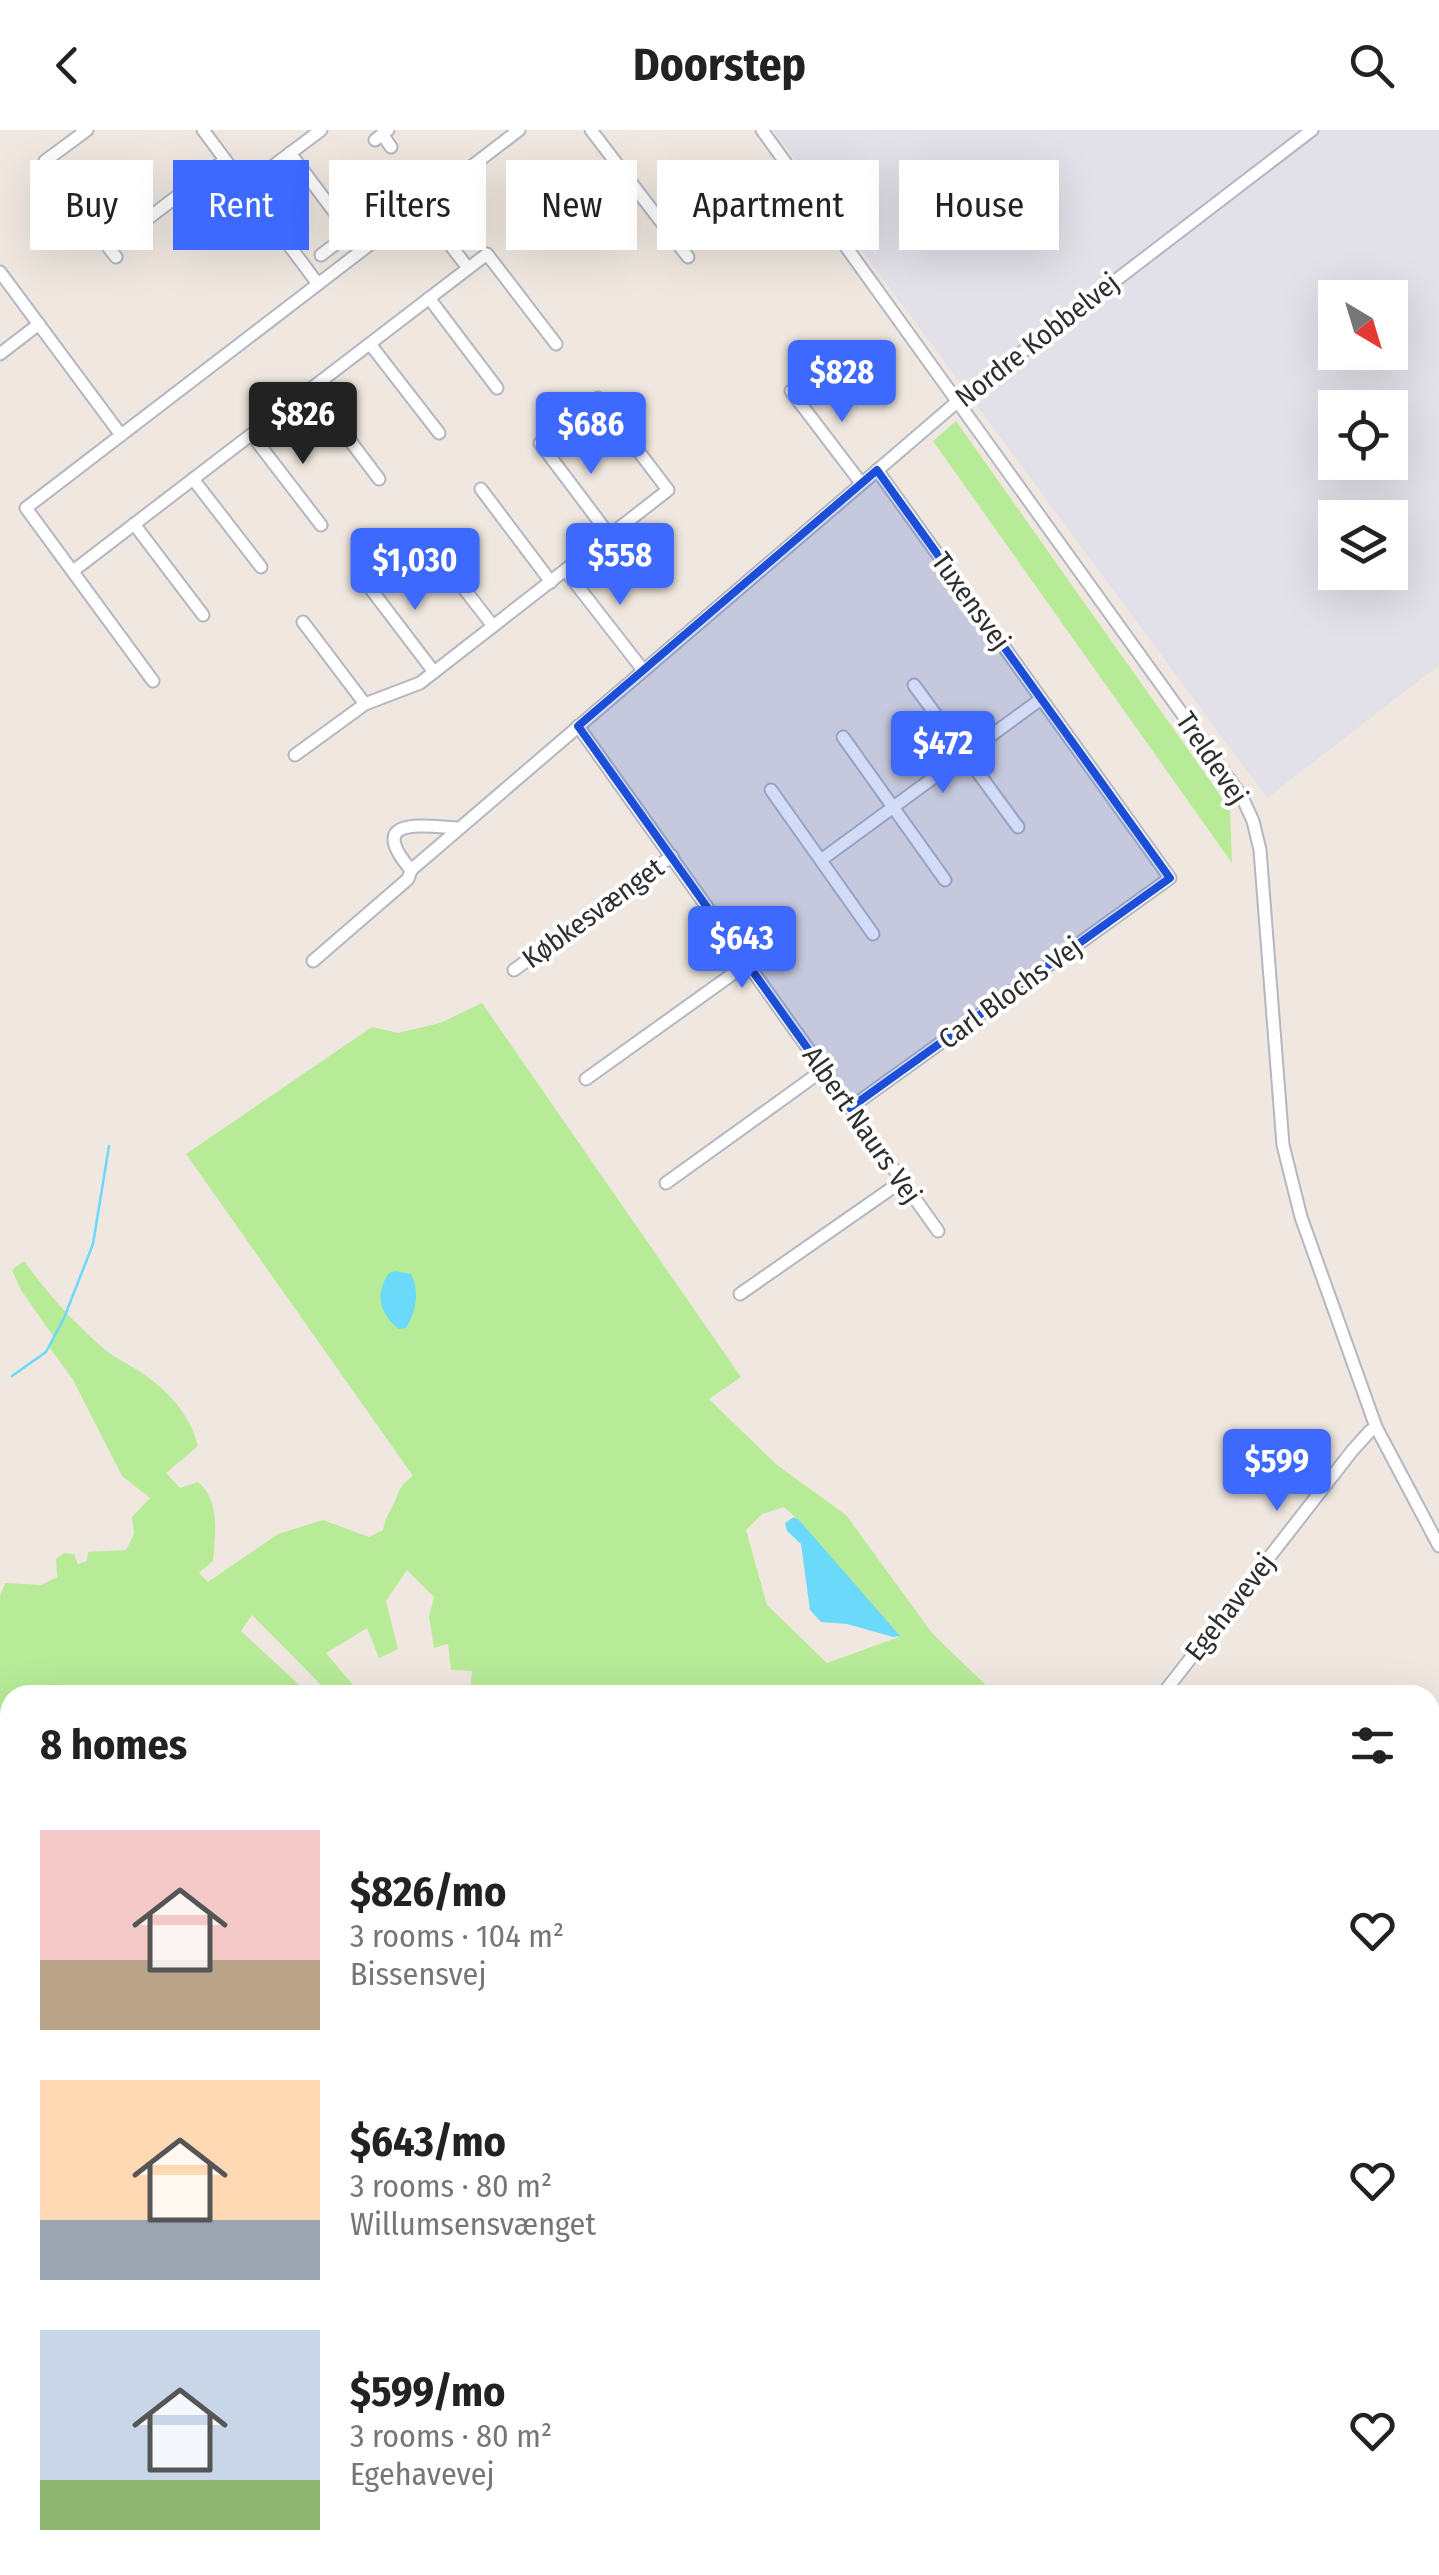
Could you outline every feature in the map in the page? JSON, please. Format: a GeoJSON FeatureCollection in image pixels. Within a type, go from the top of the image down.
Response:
{"type":"FeatureCollection","features":[{"type":"Feature","properties":{"kind":"street"},"geometry":{"type":"LineString","coordinates":[[48,160],[87,130]]}},
{"type":"Feature","properties":{"kind":"street"},"geometry":{"type":"LineString","coordinates":[[203,130],[225,160]]}},
{"type":"Feature","properties":{"kind":"street"},"geometry":{"type":"LineString","coordinates":[[280,160],[321,130]]}},
{"type":"Feature","properties":{"kind":"street"},"geometry":{"type":"LineString","coordinates":[[479,160],[518,130]]}},
{"type":"Feature","properties":{"kind":"street"},"geometry":{"type":"LineString","coordinates":[[591,130],[688,257]]}},
{"type":"Feature","properties":{"kind":"street","name":"Treldevej"},"geometry":{"type":"LineString","coordinates":[[762,130],[1242,797],[1260,850],[1283,1145],[1301,1217],[1376,1428],[1439,1546]]}},
{"type":"Feature","properties":{"kind":"street","name":"Nordre Kobbelvej"},"geometry":{"type":"LineString","coordinates":[[313,961],[408,879],[410,870],[957,402],[1312,130]]}},
{"type":"Feature","properties":{"kind":"street"},"geometry":{"type":"LineString","coordinates":[[382,135],[391,147]]}},
{"type":"Feature","properties":{"kind":"street"},"geometry":{"type":"LineString","coordinates":[[290,153],[354,230],[321,255]]}},
{"type":"Feature","properties":{"kind":"street"},"geometry":{"type":"LineString","coordinates":[[116,257],[109,248],[173,199]]}},
{"type":"Feature","properties":{"kind":"street"},"geometry":{"type":"LineString","coordinates":[[293,250],[318,284]]}},
{"type":"Feature","properties":{"kind":"street"},"geometry":{"type":"LineString","coordinates":[[153,680],[26,508],[362,250]]}},
{"type":"Feature","properties":{"kind":"street"},"geometry":{"type":"LineString","coordinates":[[454,250],[468,268]]}},
{"type":"Feature","properties":{"kind":"street"},"geometry":{"type":"LineString","coordinates":[[74,571],[487,254],[548,340]]}},
{"type":"Feature","properties":{"kind":"street"},"geometry":{"type":"LineString","coordinates":[[0,272],[122,435]]}},
{"type":"Feature","properties":{"kind":"street"},"geometry":{"type":"LineString","coordinates":[[429,298],[497,388]]}},
{"type":"Feature","properties":{"kind":"street"},"geometry":{"type":"LineString","coordinates":[[0,354],[39,324]]}},
{"type":"Feature","properties":{"kind":"street"},"geometry":{"type":"LineString","coordinates":[[370,344],[439,433]]}},
{"type":"Feature","properties":{"kind":"street"},"geometry":{"type":"LineString","coordinates":[[311,389],[379,479]]}},
{"type":"Feature","properties":{"kind":"street"},"geometry":{"type":"LineString","coordinates":[[791,391],[861,482]]}},
{"type":"Feature","properties":{"kind":"street"},"geometry":{"type":"LineString","coordinates":[[295,756],[365,704],[409,688],[434,672],[668,490],[598,398]]}},
{"type":"Feature","properties":{"kind":"street"},"geometry":{"type":"LineString","coordinates":[[252,435],[321,525]]}},
{"type":"Feature","properties":{"kind":"street"},"geometry":{"type":"LineString","coordinates":[[540,443],[610,536]]}},
{"type":"Feature","properties":{"kind":"street","name":"Tuxensvej"},"geometry":{"type":"LineString","coordinates":[[876,470],[1170,878]]}},
{"type":"Feature","properties":{"kind":"street"},"geometry":{"type":"LineString","coordinates":[[193,479],[261,567]]}},
{"type":"Feature","properties":{"kind":"street"},"geometry":{"type":"LineString","coordinates":[[482,489],[551,582]]}},
{"type":"Feature","properties":{"kind":"street"},"geometry":{"type":"LineString","coordinates":[[134,524],[203,615]]}},
{"type":"Feature","properties":{"kind":"street"},"geometry":{"type":"LineString","coordinates":[[423,536],[492,626]]}},
{"type":"Feature","properties":{"kind":"street"},"geometry":{"type":"LineString","coordinates":[[566,571],[643,670]]}},
{"type":"Feature","properties":{"kind":"street"},"geometry":{"type":"LineString","coordinates":[[364,580],[434,672]]}},
{"type":"Feature","properties":{"kind":"street"},"geometry":{"type":"LineString","coordinates":[[303,622],[365,704]]}},
{"type":"Feature","properties":{"kind":"street"},"geometry":{"type":"LineString","coordinates":[[301,643],[312,634]]}},
{"type":"Feature","properties":{"kind":"street"},"geometry":{"type":"LineString","coordinates":[[914,685],[1018,827]]}},
{"type":"Feature","properties":{"kind":"street"},"geometry":{"type":"LineString","coordinates":[[822,860],[1041,699]]}},
{"type":"Feature","properties":{"kind":"street","name":"Albert Naurs Vej"},"geometry":{"type":"LineString","coordinates":[[578,726],[938,1231]]}},
{"type":"Feature","properties":{"kind":"street"},"geometry":{"type":"LineString","coordinates":[[843,737],[946,880]]}},
{"type":"Feature","properties":{"kind":"street"},"geometry":{"type":"LineString","coordinates":[[771,790],[874,934]]}},
{"type":"Feature","properties":{"kind":"street"},"geometry":{"type":"LineString","coordinates":[[410,870],[394,848],[394,837],[402,829],[459,828]]}},
{"type":"Feature","properties":{"kind":"street","name":"Købkesvænget"},"geometry":{"type":"LineString","coordinates":[[514,970],[672,856]]}},
{"type":"Feature","properties":{"kind":"street","name":"Carl Blochs Vej"},"geometry":{"type":"LineString","coordinates":[[850,1108],[1170,878]]}},
{"type":"Feature","properties":{"kind":"street"},"geometry":{"type":"LineString","coordinates":[[586,1079],[748,963]]}},
{"type":"Feature","properties":{"kind":"street"},"geometry":{"type":"LineString","coordinates":[[666,1183],[824,1070]]}},
{"type":"Feature","properties":{"kind":"street"},"geometry":{"type":"LineString","coordinates":[[740,1294],[902,1181]]}},
{"type":"Feature","properties":{"kind":"street","name":"Egehavevej"},"geometry":{"type":"LineString","coordinates":[[1170,1685],[1352,1451],[1376,1428]]}},
{"type":"Feature","properties":{"kind":"highlighted area"},"geometry":{"type":"Polygon","coordinates":[[[877,470],[1170,878],[850,1108],[578,726],[877,470]]]}},
{"type":"Feature","properties":{"kind":"shaded area"},"geometry":{"type":"Polygon","coordinates":[[[773,130],[1439,130],[1439,665],[1267,798],[862,250],[879,250],[879,160],[795,160],[773,130]]]}},
{"type":"Feature","properties":{"kind":"green space"},"geometry":{"type":"Polygon","coordinates":[[[956,421],[1230,809],[1232,863],[933,441],[956,421]]]}},
{"type":"Feature","properties":{"kind":"green space"},"geometry":{"type":"Polygon","coordinates":[[[482,1003],[741,1377],[709,1399],[777,1465],[846,1515],[932,1633],[986,1685],[471,1685],[472,1671],[451,1670],[448,1644],[434,1648],[429,1617],[434,1597],[407,1570],[386,1601],[398,1649],[379,1658],[367,1628],[326,1653],[353,1685],[321,1685],[252,1615],[241,1631],[299,1685],[0,1685],[0,1596],[5,1583],[41,1585],[57,1577],[56,1559],[64,1553],[74,1554],[78,1564],[87,1561],[88,1552],[126,1550],[134,1534],[132,1517],[150,1498],[122,1476],[72,1378],[49,1347],[53,1336],[12,1270],[24,1261],[81,1328],[108,1352],[158,1385],[186,1417],[198,1446],[166,1473],[180,1488],[198,1482],[210,1499],[215,1519],[213,1561],[199,1573],[208,1582],[278,1534],[323,1520],[369,1537],[383,1530],[400,1489],[413,1476],[186,1154],[372,1027],[398,1033],[440,1023],[482,1003]],[[784,1507],[762,1514],[746,1530],[767,1605],[827,1663],[899,1637],[784,1507]]]}},
{"type":"Feature","properties":{"kind":"water"},"geometry":{"type":"Polygon","coordinates":[[[395,1271],[411,1274],[416,1295],[406,1328],[399,1329],[381,1304],[384,1281],[395,1271]]]}},
{"type":"Feature","properties":{"kind":"water"},"geometry":{"type":"Polygon","coordinates":[[[794,1517],[900,1636],[821,1622],[810,1610],[801,1544],[787,1531],[785,1523],[794,1517]]]}},
{"type":"Feature","properties":{"kind":"waterway"},"geometry":{"type":"LineString","coordinates":[[12,1376],[46,1352],[64,1318],[93,1244],[109,1146]]}}]}
